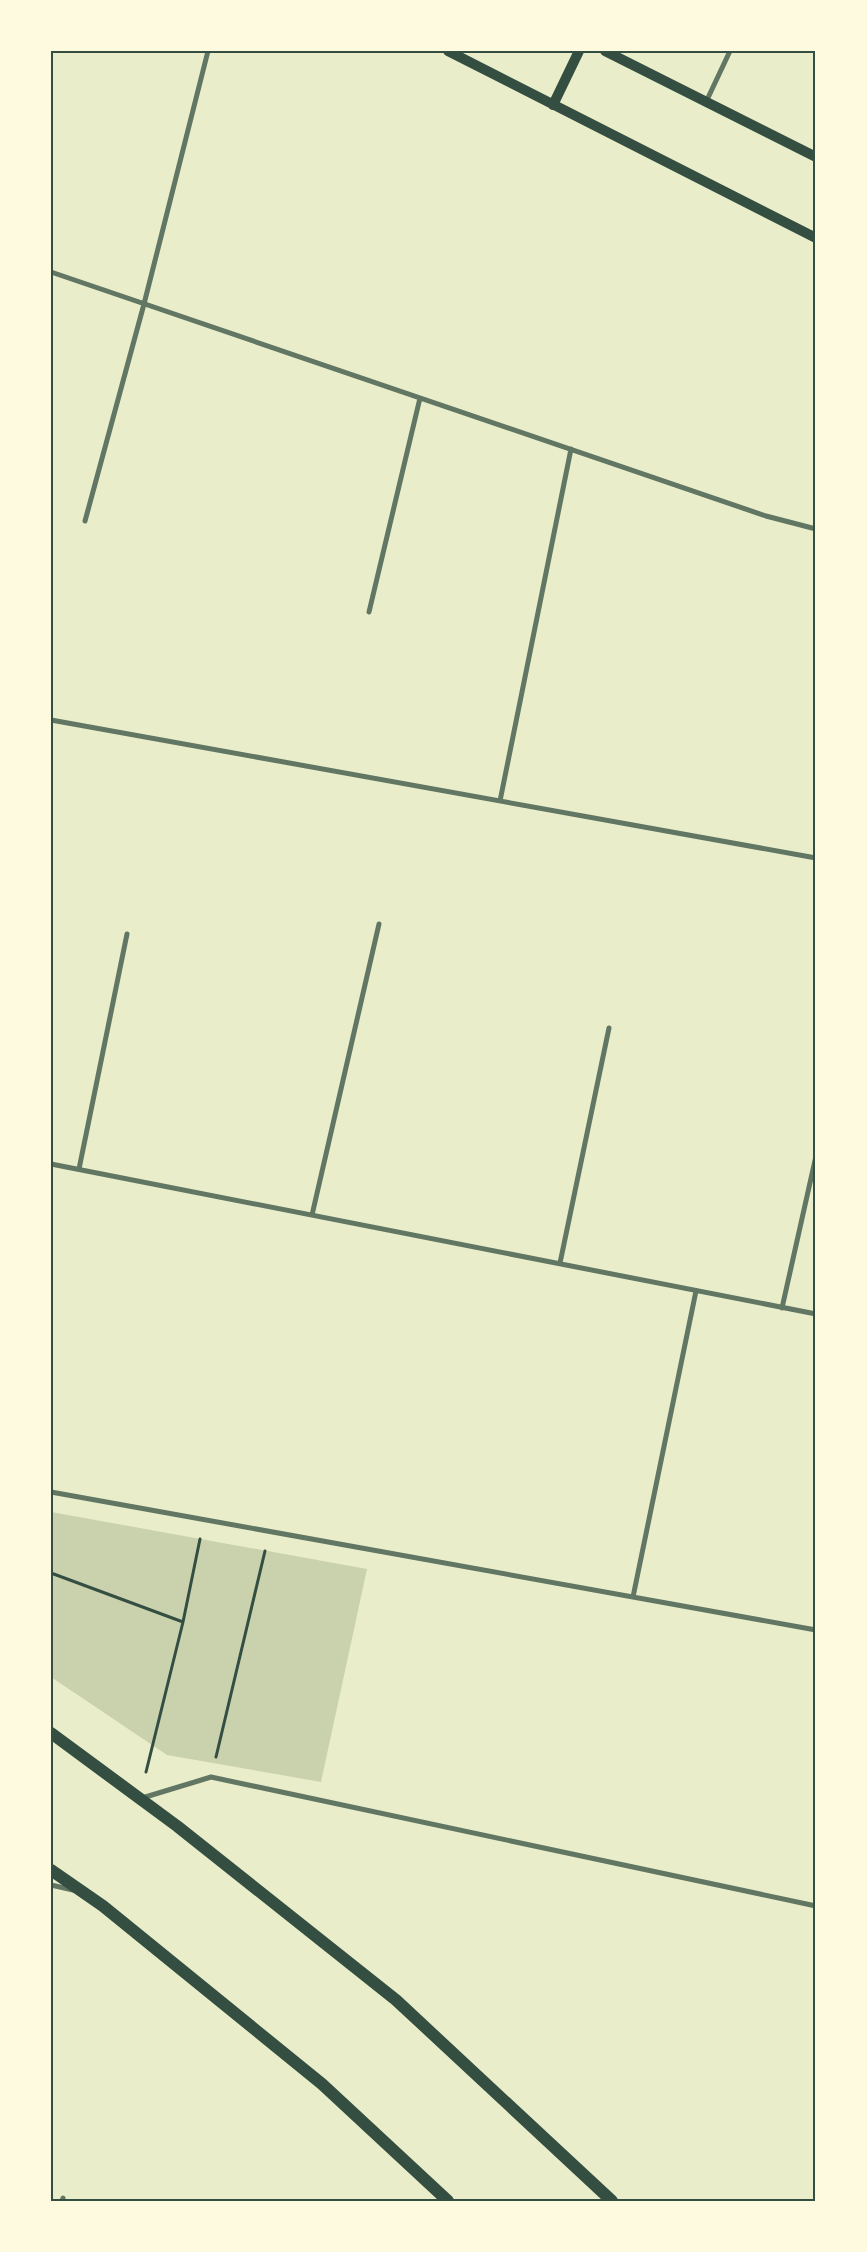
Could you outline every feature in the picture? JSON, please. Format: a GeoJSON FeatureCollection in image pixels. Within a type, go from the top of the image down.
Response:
{"type":"FeatureCollection","features":[{"type":"Feature","properties":{"kind":"main road"},"geometry":{"type":"LineString","coordinates":[[448,51],[816,238]]}},
{"type":"Feature","properties":{"kind":"main road"},"geometry":{"type":"LineString","coordinates":[[552,105],[579,51]]}},
{"type":"Feature","properties":{"kind":"main road"},"geometry":{"type":"LineString","coordinates":[[605,51],[816,157]]}},
{"type":"Feature","properties":{"kind":"main road"},"geometry":{"type":"LineString","coordinates":[[51,1733],[140,1798],[396,2000],[612,2201]]}},
{"type":"Feature","properties":{"kind":"main road"},"geometry":{"type":"LineString","coordinates":[[51,1870],[103,1906],[322,2084],[448,2201]]}},
{"type":"Feature","properties":{"kind":"street"},"geometry":{"type":"LineString","coordinates":[[85,521],[144,304],[208,51]]}},
{"type":"Feature","properties":{"kind":"street"},"geometry":{"type":"LineString","coordinates":[[706,102],[730,51]]}},
{"type":"Feature","properties":{"kind":"street"},"geometry":{"type":"LineString","coordinates":[[51,272],[766,516],[816,529]]}},
{"type":"Feature","properties":{"kind":"street"},"geometry":{"type":"LineString","coordinates":[[369,612],[420,398]]}},
{"type":"Feature","properties":{"kind":"street"},"geometry":{"type":"LineString","coordinates":[[500,801],[571,449]]}},
{"type":"Feature","properties":{"kind":"street"},"geometry":{"type":"LineString","coordinates":[[51,720],[816,858]]}},
{"type":"Feature","properties":{"kind":"street"},"geometry":{"type":"LineString","coordinates":[[312,1215],[379,924]]}},
{"type":"Feature","properties":{"kind":"street"},"geometry":{"type":"LineString","coordinates":[[79,1169],[127,934]]}},
{"type":"Feature","properties":{"kind":"street"},"geometry":{"type":"LineString","coordinates":[[560,1263],[609,1028]]}},
{"type":"Feature","properties":{"kind":"street"},"geometry":{"type":"LineString","coordinates":[[782,1308],[816,1156]]}},
{"type":"Feature","properties":{"kind":"street"},"geometry":{"type":"LineString","coordinates":[[51,1164],[816,1314]]}},
{"type":"Feature","properties":{"kind":"street"},"geometry":{"type":"LineString","coordinates":[[633,1597],[696,1290]]}},
{"type":"Feature","properties":{"kind":"street"},"geometry":{"type":"LineString","coordinates":[[51,1492],[816,1630]]}},
{"type":"Feature","properties":{"kind":"street"},"geometry":{"type":"LineString","coordinates":[[140,1798],[211,1777],[816,1906]]}},
{"type":"Feature","properties":{"kind":"street"},"geometry":{"type":"LineString","coordinates":[[51,1885],[82,1892]]}},
{"type":"Feature","properties":{"kind":"path"},"geometry":{"type":"LineString","coordinates":[[140,1798],[183,1622],[204,1519]]}},
{"type":"Feature","properties":{"kind":"path"},"geometry":{"type":"LineString","coordinates":[[211,1777],[270,1531]]}},
{"type":"Feature","properties":{"kind":"path"},"geometry":{"type":"LineString","coordinates":[[51,1574],[183,1622]]}},
{"type":"Feature","properties":{"kind":"green space"},"geometry":{"type":"Polygon","coordinates":[[[51,1512],[367,1569],[321,1782],[167,1755],[51,1677],[51,1512]]]}}]}
